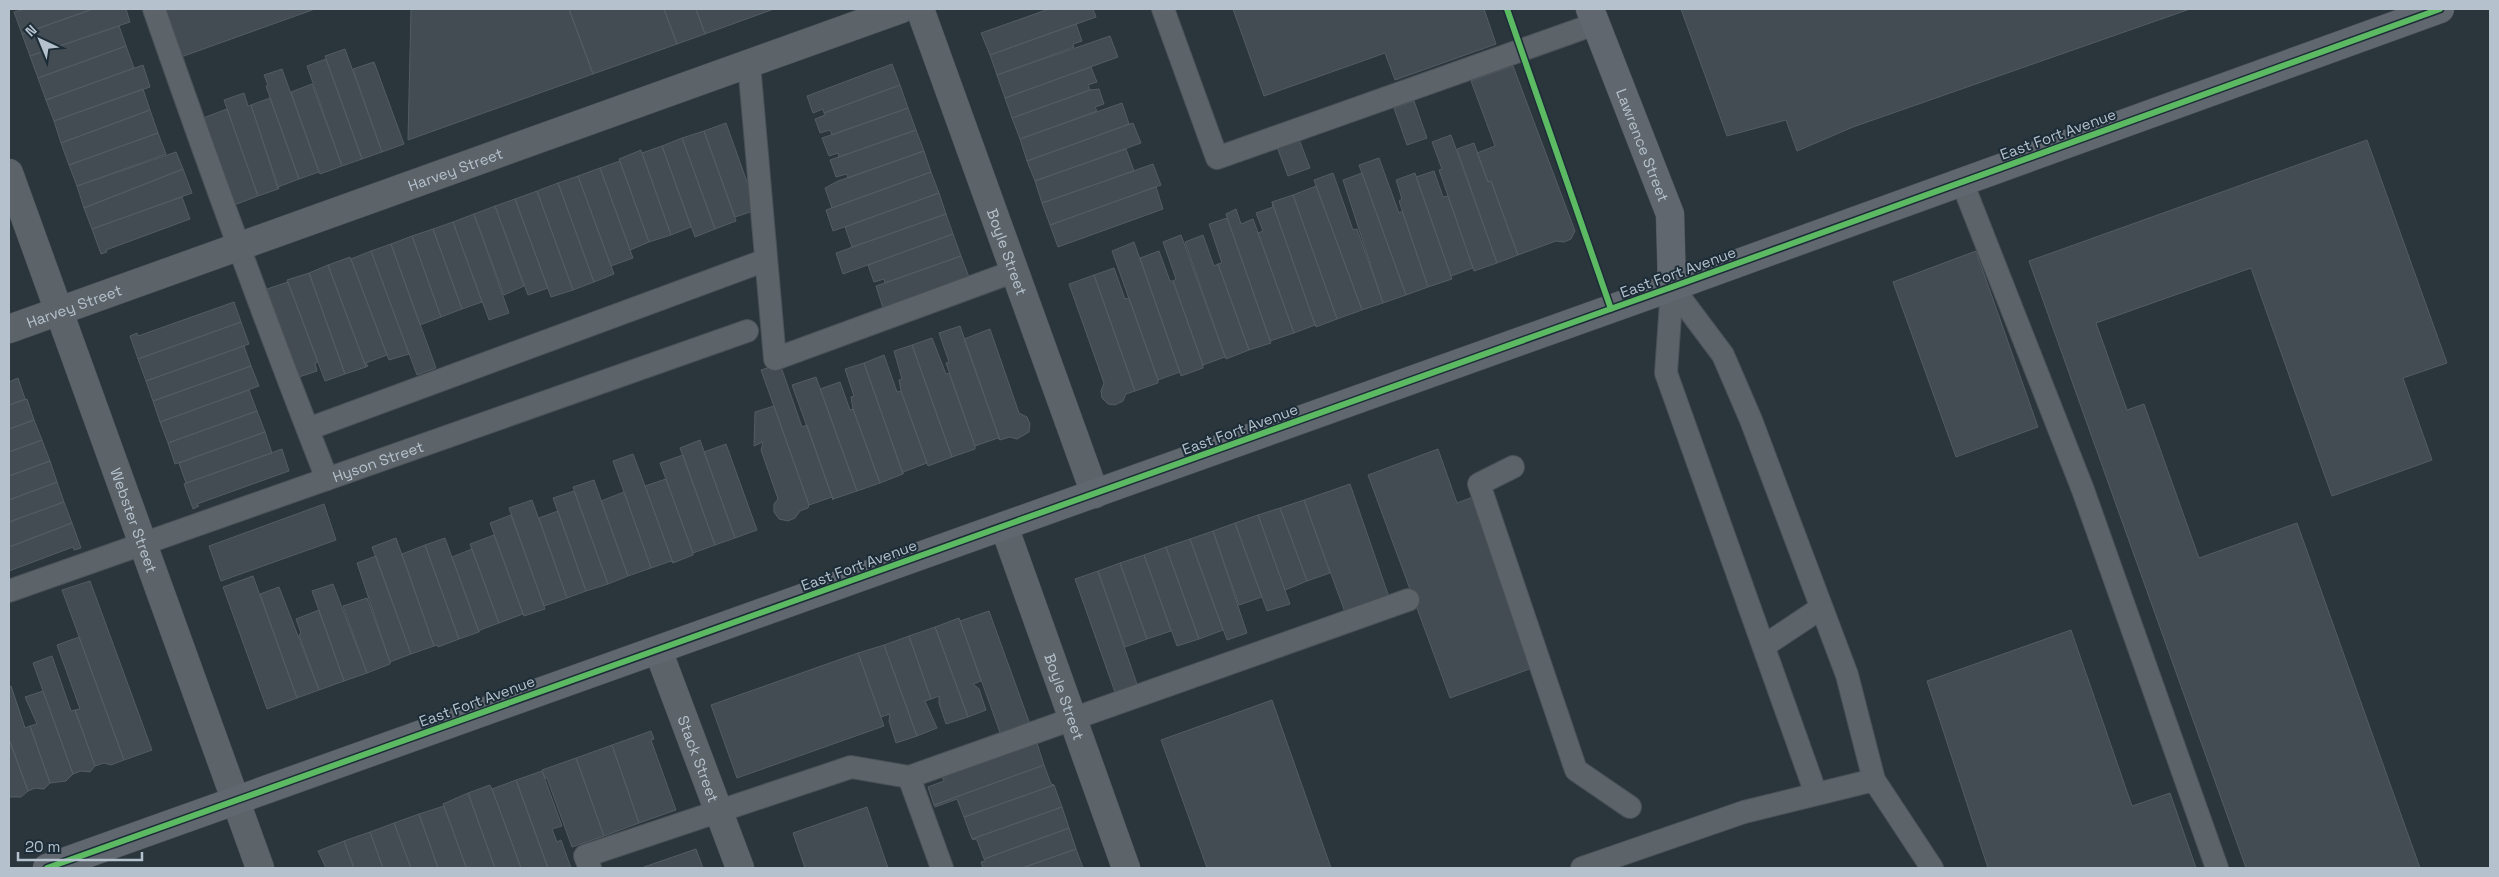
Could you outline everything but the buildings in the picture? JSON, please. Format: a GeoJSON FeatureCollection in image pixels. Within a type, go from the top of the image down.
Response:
{"type":"FeatureCollection","features":[{"type":"Feature","properties":{"kind":"street","name":"Harvey Street"},"geometry":{"type":"LineString","coordinates":[[9,329],[901,9]]}},
{"type":"Feature","properties":{"kind":"street","name":"Boyle Street"},"geometry":{"type":"LineString","coordinates":[[920,9],[1095,494]]}},
{"type":"Feature","properties":{"kind":"street","name":"East Fort Avenue"},"geometry":{"type":"LineString","coordinates":[[47,868],[1672,288],[2440,9]]}},
{"type":"Feature","properties":{"kind":"street","name":"Lawrence Street"},"geometry":{"type":"LineString","coordinates":[[1592,16],[1670,214],[1672,288]]}},
{"type":"Feature","properties":{"kind":"street","name":"Webster Street"},"geometry":{"type":"LineString","coordinates":[[9,173],[260,868]]}},
{"type":"Feature","properties":{"kind":"street","name":"Boyle Street"},"geometry":{"type":"LineString","coordinates":[[1004,526],[1126,868]]}},
{"type":"Feature","properties":{"kind":"street","name":"Stack Street"},"geometry":{"type":"LineString","coordinates":[[658,650],[740,868]]}},
{"type":"Feature","properties":{"kind":"lane"},"geometry":{"type":"LineString","coordinates":[[154,9],[237,247],[327,479]]}},
{"type":"Feature","properties":{"kind":"lane"},"geometry":{"type":"LineString","coordinates":[[1163,9],[1217,158],[1592,16]]}},
{"type":"Feature","properties":{"kind":"lane"},"geometry":{"type":"LineString","coordinates":[[749,64],[775,359],[1015,271]]}},
{"type":"Feature","properties":{"kind":"lane"},"geometry":{"type":"LineString","coordinates":[[1962,182],[2083,490],[2217,868]]}},
{"type":"Feature","properties":{"kind":"lane"},"geometry":{"type":"LineString","coordinates":[[308,430],[766,260]]}},
{"type":"Feature","properties":{"kind":"lane"},"geometry":{"type":"LineString","coordinates":[[1672,288],[1723,355],[1751,420],[1847,675],[1874,780],[1932,868]]}},
{"type":"Feature","properties":{"kind":"lane"},"geometry":{"type":"LineString","coordinates":[[1672,288],[1666,373],[1816,794]]}},
{"type":"Feature","properties":{"kind":"lane","name":"Hyson Street"},"geometry":{"type":"LineString","coordinates":[[9,592],[747,331]]}},
{"type":"Feature","properties":{"kind":"lane"},"geometry":{"type":"LineString","coordinates":[[1513,467],[1479,484],[1576,770],[1630,807]]}},
{"type":"Feature","properties":{"kind":"lane"},"geometry":{"type":"LineString","coordinates":[[590,868],[586,856],[850,767],[908,777],[1408,600]]}},
{"type":"Feature","properties":{"kind":"lane"},"geometry":{"type":"LineString","coordinates":[[1764,646],[1821,608]]}},
{"type":"Feature","properties":{"kind":"lane"},"geometry":{"type":"LineString","coordinates":[[908,777],[942,868]]}},
{"type":"Feature","properties":{"kind":"lane"},"geometry":{"type":"LineString","coordinates":[[1582,868],[1744,812],[1874,780]]}},
{"type":"Feature","properties":{"kind":"cycle path"},"geometry":{"type":"LineString","coordinates":[[1507,9],[1611,309]]}},
{"type":"Feature","properties":{"kind":"cycle path"},"geometry":{"type":"LineString","coordinates":[[47,868],[1672,287],[2440,9]]}}]}
